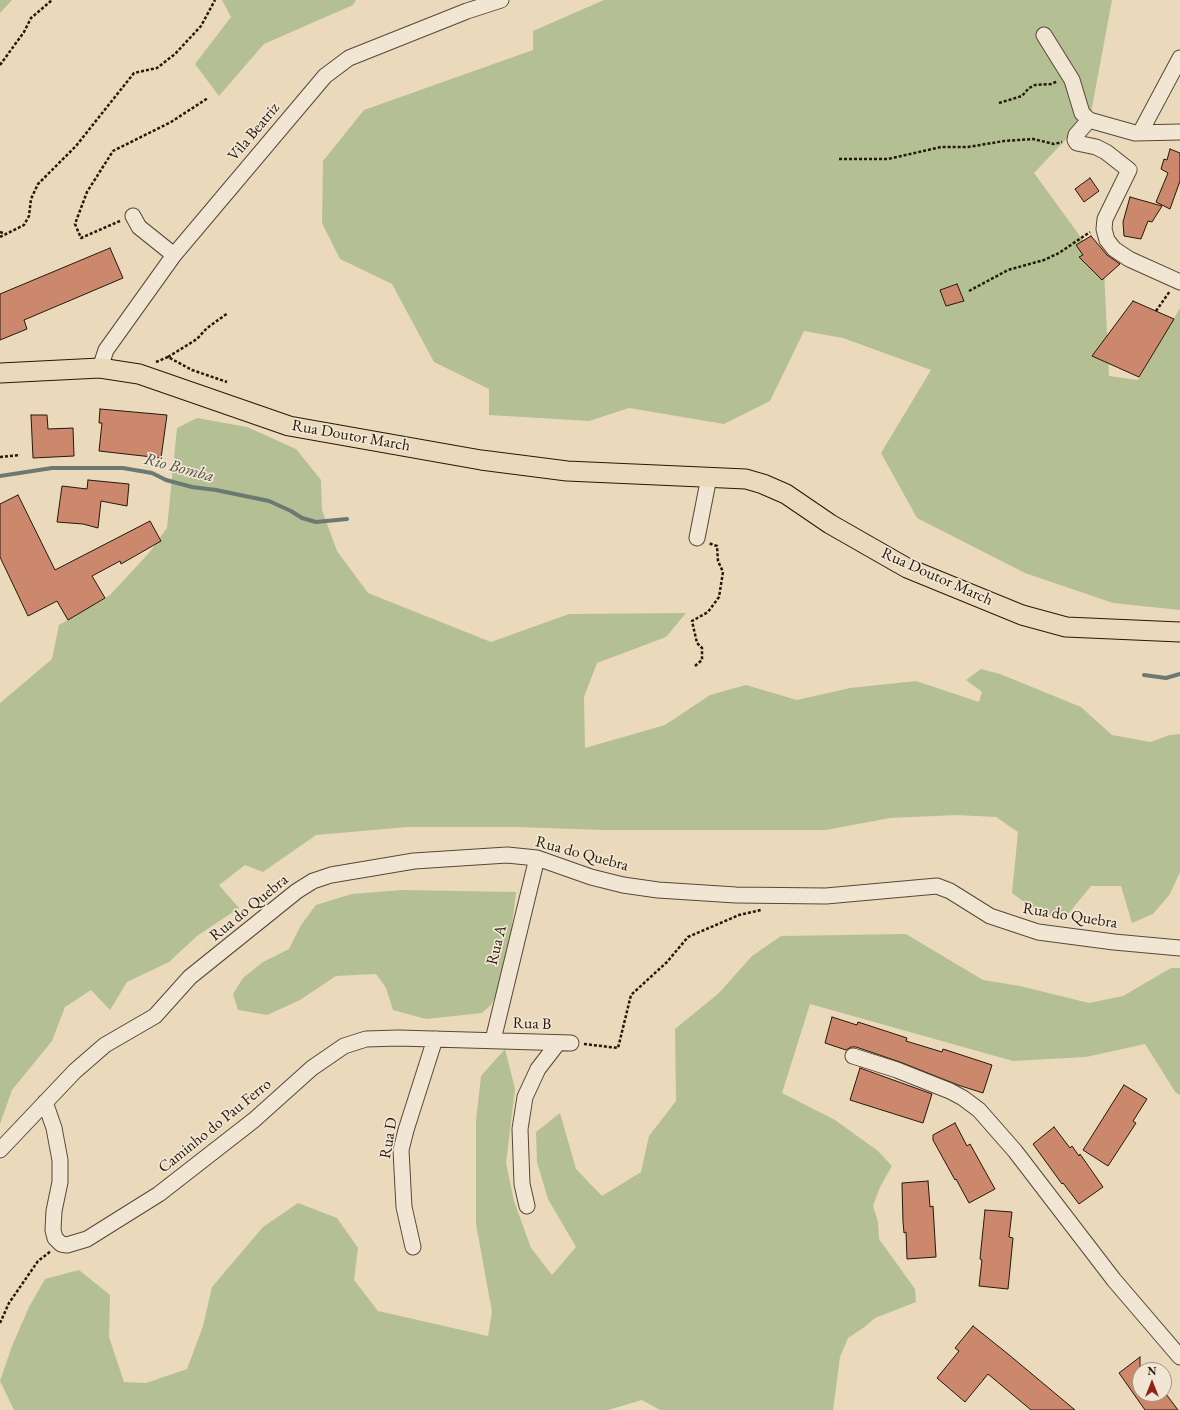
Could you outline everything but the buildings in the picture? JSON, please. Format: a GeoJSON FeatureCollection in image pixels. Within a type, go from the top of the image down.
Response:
{"type":"FeatureCollection","features":[{"type":"Feature","properties":{"kind":"main road","name":"Rua Doutor March"},"geometry":{"type":"LineString","coordinates":[[0,373],[100,368],[140,374],[282,423],[481,460],[568,471],[746,479],[781,492],[830,524],[908,568],[1022,615],[1066,627],[1180,632]]}},
{"type":"Feature","properties":{"kind":"street","name":"Vila Beatriz"},"geometry":{"type":"LineString","coordinates":[[100,368],[106,350],[174,255],[320,82],[337,65],[349,58],[371,49],[467,11],[501,0]]}},
{"type":"Feature","properties":{"kind":"street"},"geometry":{"type":"LineString","coordinates":[[1044,35],[1067,72],[1074,86],[1082,113],[1089,120],[1122,130],[1140,133],[1180,132]]}},
{"type":"Feature","properties":{"kind":"street"},"geometry":{"type":"LineString","coordinates":[[1140,133],[1180,58]]}},
{"type":"Feature","properties":{"kind":"street"},"geometry":{"type":"LineString","coordinates":[[1089,120],[1079,130],[1075,140],[1080,145],[1096,147],[1106,152],[1129,170],[1108,212],[1104,229],[1107,240],[1114,249],[1145,267],[1178,282]]}},
{"type":"Feature","properties":{"kind":"street"},"geometry":{"type":"LineString","coordinates":[[133,216],[139,227],[174,255]]}},
{"type":"Feature","properties":{"kind":"street"},"geometry":{"type":"LineString","coordinates":[[697,538],[709,477]]}},
{"type":"Feature","properties":{"kind":"street","name":"Rua do Quebra"},"geometry":{"type":"LineString","coordinates":[[0,1150],[75,1071],[105,1045],[155,1016],[190,977],[297,891],[312,882],[331,875],[414,861],[507,855],[537,858],[617,883],[658,890],[736,895],[826,896],[937,886],[950,891],[990,916],[1038,932],[1114,942],[1180,948]]}},
{"type":"Feature","properties":{"kind":"street","name":"Rua A"},"geometry":{"type":"LineString","coordinates":[[493,1040],[537,858]]}},
{"type":"Feature","properties":{"kind":"street","name":"Caminho do Pau Ferro"},"geometry":{"type":"LineString","coordinates":[[61,1244],[76,1243],[87,1239],[159,1194],[254,1120],[312,1068],[344,1046],[366,1039],[398,1038],[493,1040]]}},
{"type":"Feature","properties":{"kind":"street","name":"Rua D"},"geometry":{"type":"LineString","coordinates":[[413,1247],[404,1207],[401,1150],[435,1039]]}},
{"type":"Feature","properties":{"kind":"street","name":"Rua B"},"geometry":{"type":"LineString","coordinates":[[493,1040],[564,1043]]}},
{"type":"Feature","properties":{"kind":"street"},"geometry":{"type":"LineString","coordinates":[[526,1206],[522,1184],[520,1129],[526,1097],[538,1069],[564,1043]]}},
{"type":"Feature","properties":{"kind":"street"},"geometry":{"type":"LineString","coordinates":[[853,1056],[897,1070],[950,1091],[963,1098],[979,1110],[1015,1151],[1114,1280],[1180,1358]]}},
{"type":"Feature","properties":{"kind":"street"},"geometry":{"type":"LineString","coordinates":[[45,1102],[54,1128],[60,1160],[60,1182],[54,1211],[53,1230],[56,1238],[61,1244]]}},
{"type":"Feature","properties":{"kind":"path"},"geometry":{"type":"LineString","coordinates":[[0,65],[32,18],[52,0]]}},
{"type":"Feature","properties":{"kind":"path"},"geometry":{"type":"LineString","coordinates":[[0,237],[24,225],[29,216],[31,199],[38,184],[76,146],[134,73],[157,68],[175,54],[200,26],[215,0]]}},
{"type":"Feature","properties":{"kind":"path"},"geometry":{"type":"LineString","coordinates":[[999,104],[1022,96],[1029,88],[1035,85],[1052,84],[1067,72]]}},
{"type":"Feature","properties":{"kind":"path"},"geometry":{"type":"LineString","coordinates":[[133,216],[81,238],[75,224],[87,192],[113,151],[172,122],[208,98]]}},
{"type":"Feature","properties":{"kind":"path"},"geometry":{"type":"LineString","coordinates":[[839,159],[888,159],[941,147],[968,147],[1004,141],[1033,139],[1054,144],[1075,140]]}},
{"type":"Feature","properties":{"kind":"path"},"geometry":{"type":"LineString","coordinates":[[969,291],[1008,270],[1044,260],[1059,253],[1089,232],[1104,229]]}},
{"type":"Feature","properties":{"kind":"path"},"geometry":{"type":"LineString","coordinates":[[0,232],[6,234]]}},
{"type":"Feature","properties":{"kind":"path"},"geometry":{"type":"LineString","coordinates":[[1156,311],[1178,282]]}},
{"type":"Feature","properties":{"kind":"path"},"geometry":{"type":"LineString","coordinates":[[140,374],[148,366],[168,357],[197,339],[207,328],[228,313]]}},
{"type":"Feature","properties":{"kind":"path"},"geometry":{"type":"LineString","coordinates":[[168,357],[192,370],[227,382]]}},
{"type":"Feature","properties":{"kind":"path"},"geometry":{"type":"LineString","coordinates":[[0,457],[20,455]]}},
{"type":"Feature","properties":{"kind":"path"},"geometry":{"type":"LineString","coordinates":[[695,666],[702,660],[702,648],[697,643],[692,621],[708,612],[719,597],[723,572],[718,561],[717,546],[697,538]]}},
{"type":"Feature","properties":{"kind":"path"},"geometry":{"type":"LineString","coordinates":[[564,1043],[618,1048],[631,995],[667,962],[688,937],[739,915],[768,909]]}},
{"type":"Feature","properties":{"kind":"path"},"geometry":{"type":"LineString","coordinates":[[0,1324],[9,1303],[38,1261],[61,1244]]}},
{"type":"Feature","properties":{"kind":"green space"},"geometry":{"type":"Polygon","coordinates":[[[0,0],[12,0],[0,13],[0,0]]]}},
{"type":"Feature","properties":{"kind":"green space"},"geometry":{"type":"Polygon","coordinates":[[[222,0],[356,0],[353,5],[264,44],[219,96],[195,64],[231,17],[222,0]]]}},
{"type":"Feature","properties":{"kind":"green space"},"geometry":{"type":"Polygon","coordinates":[[[604,0],[1112,0],[1091,113],[1034,173],[1104,269],[1109,376],[1138,380],[1180,308],[1180,610],[1113,603],[1025,573],[917,518],[881,453],[931,370],[843,338],[804,331],[770,401],[724,424],[629,408],[589,421],[489,415],[489,389],[434,362],[392,284],[340,259],[322,223],[323,161],[364,110],[533,50],[533,31],[604,0]]]}},
{"type":"Feature","properties":{"kind":"green space"},"geometry":{"type":"Polygon","coordinates":[[[197,418],[247,427],[296,449],[321,480],[322,510],[337,551],[368,593],[491,642],[569,614],[686,613],[666,637],[597,663],[584,697],[585,748],[665,725],[710,695],[746,685],[797,700],[850,688],[916,681],[979,702],[982,692],[966,680],[981,669],[1000,674],[1081,707],[1112,735],[1150,742],[1170,735],[1180,734],[1180,872],[1170,894],[1153,914],[1132,923],[1121,886],[1091,886],[1069,913],[1044,917],[1012,893],[1018,832],[996,817],[957,815],[890,818],[826,830],[602,830],[517,827],[408,827],[316,835],[263,872],[245,865],[219,885],[239,908],[197,936],[169,962],[127,982],[110,1010],[91,990],[65,1007],[52,1041],[12,1090],[0,1124],[0,703],[52,659],[59,625],[110,595],[149,553],[167,528],[177,428],[197,418]]]}},
{"type":"Feature","properties":{"kind":"green space"},"geometry":{"type":"Polygon","coordinates":[[[402,890],[516,892],[506,975],[491,1005],[482,1013],[426,1019],[393,1010],[386,988],[376,974],[336,976],[300,1000],[267,1015],[238,1010],[233,994],[243,978],[263,962],[289,949],[301,925],[316,905],[352,894],[402,890]]]}},
{"type":"Feature","properties":{"kind":"green space"},"geometry":{"type":"Polygon","coordinates":[[[906,934],[983,980],[1020,986],[1089,1003],[1123,996],[1171,968],[1180,968],[1180,1095],[1176,1093],[1145,1044],[1086,1057],[1013,1061],[810,1004],[782,1093],[835,1120],[878,1151],[892,1166],[880,1187],[873,1206],[878,1222],[879,1239],[915,1289],[916,1302],[875,1318],[848,1338],[840,1357],[833,1410],[660,1410],[642,1400],[608,1410],[14,1410],[0,1381],[12,1346],[29,1307],[45,1279],[79,1270],[110,1295],[109,1337],[124,1382],[146,1383],[187,1369],[203,1326],[212,1287],[263,1227],[298,1203],[337,1218],[358,1248],[354,1280],[378,1311],[488,1336],[492,1312],[476,1224],[476,1121],[481,1076],[505,1049],[515,1089],[506,1163],[514,1201],[531,1248],[552,1275],[576,1247],[548,1199],[537,1162],[536,1132],[560,1113],[576,1169],[602,1196],[641,1172],[649,1136],[676,1101],[675,1029],[719,993],[752,956],[781,936],[906,934]]]}},
{"type":"Feature","properties":{"kind":"waterway","name":"Rio Bomba"},"geometry":{"type":"LineString","coordinates":[[0,476],[52,468],[123,468],[152,473],[166,480],[192,487],[216,490],[269,501],[302,518],[316,522],[347,519]]}},
{"type":"Feature","properties":{"kind":"waterway","name":"Rio Bomba"},"geometry":{"type":"LineString","coordinates":[[1144,675],[1166,678],[1180,674]]}}]}
